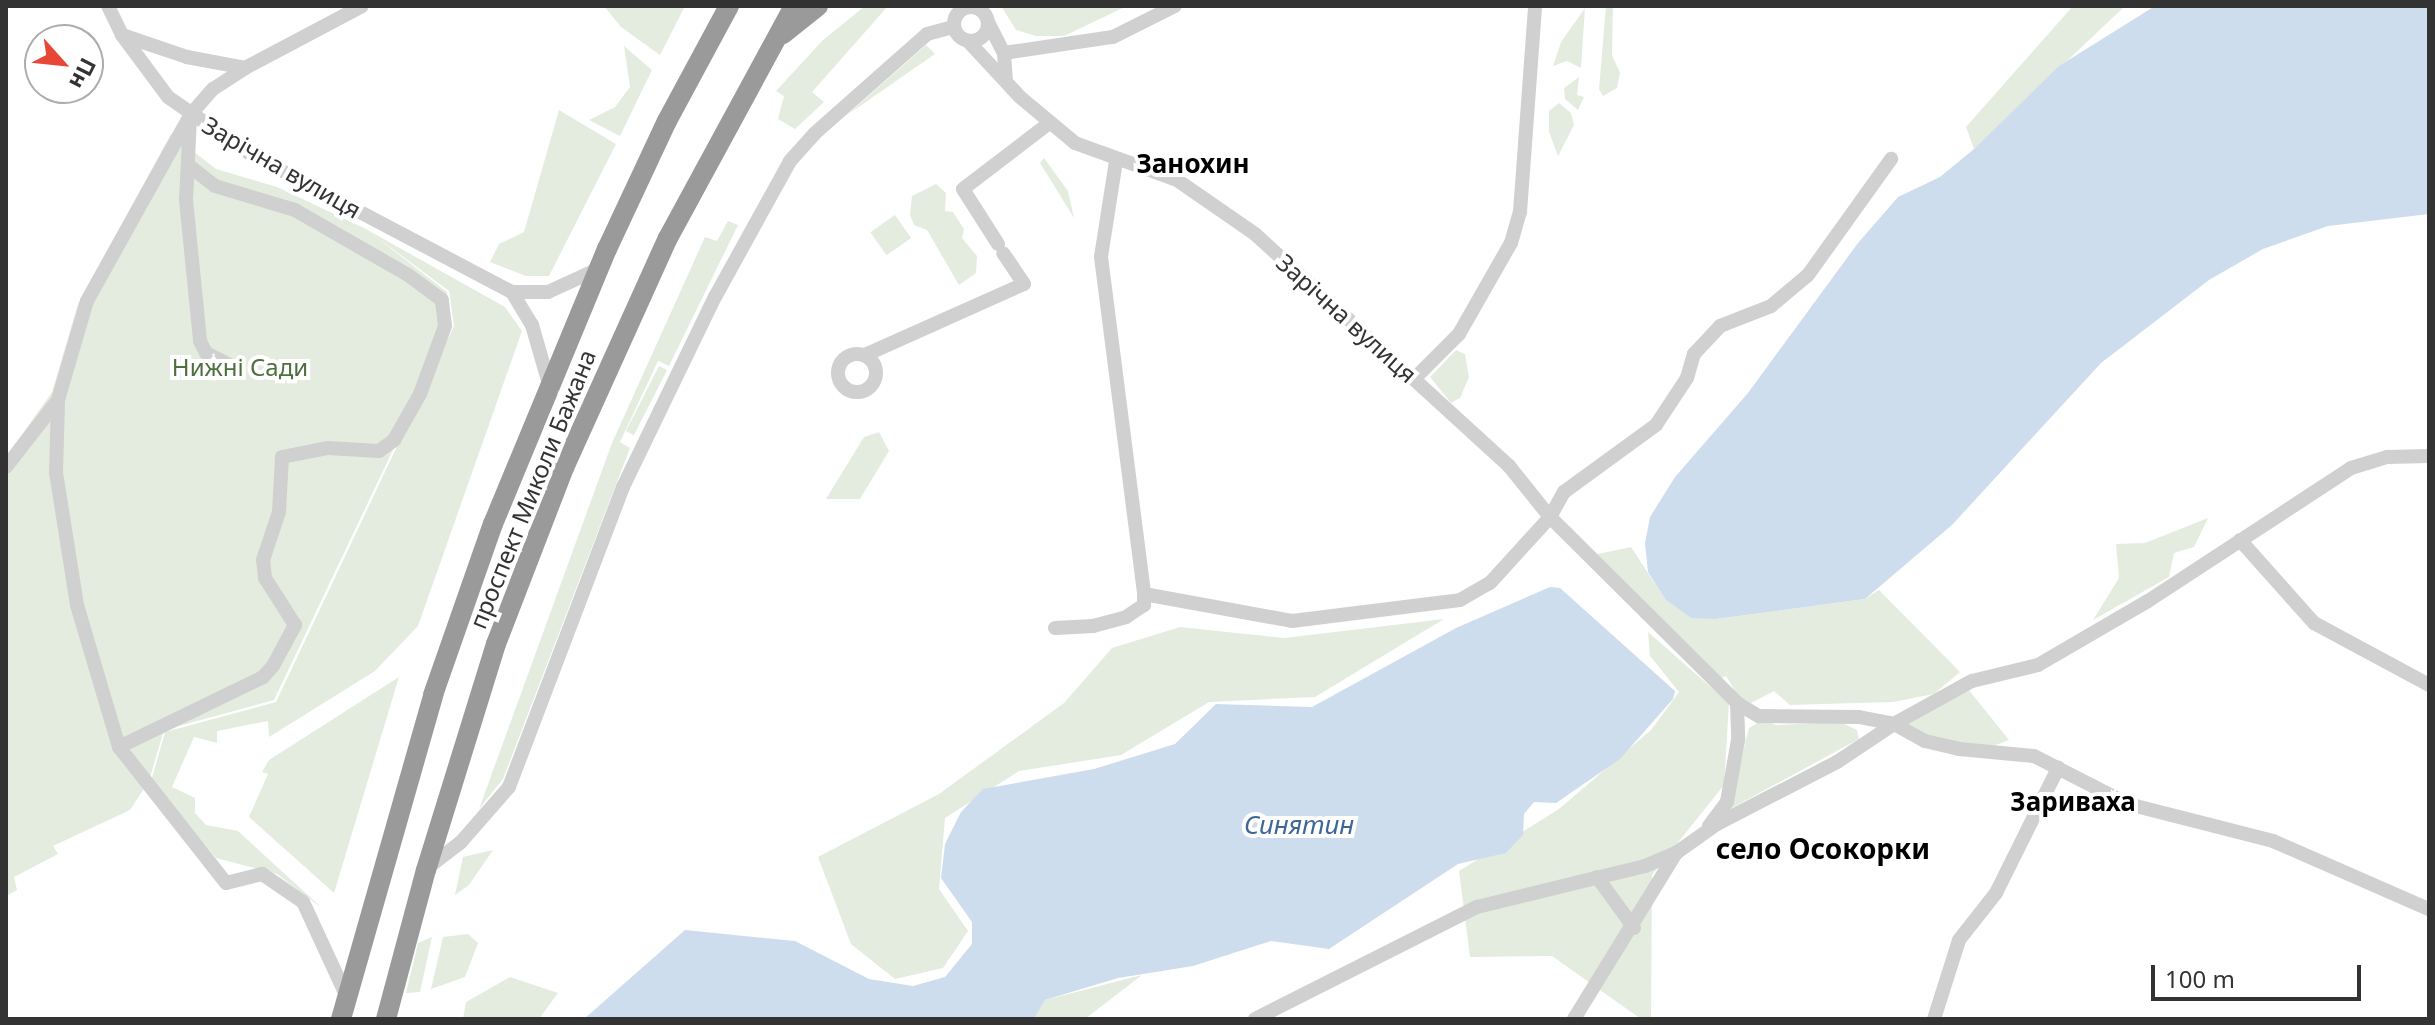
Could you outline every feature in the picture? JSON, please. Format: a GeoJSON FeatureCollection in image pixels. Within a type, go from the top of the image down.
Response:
{"type":"FeatureCollection","features":[{"type":"Feature","properties":{"kind":"highway"},"geometry":{"type":"LineString","coordinates":[[696,62],[715,6]]}},
{"type":"Feature","properties":{"kind":"highway","name":"проспект Миколи Бажана"},"geometry":{"type":"LineString","coordinates":[[341,1019],[433,695],[549,384],[598,269],[696,62],[729,6]]}},
{"type":"Feature","properties":{"kind":"highway","name":"проспект Миколи Бажана"},"geometry":{"type":"LineString","coordinates":[[386,1019],[426,870],[496,644],[564,468],[668,238],[794,6]]}},
{"type":"Feature","properties":{"kind":"highway"},"geometry":{"type":"LineString","coordinates":[[774,41],[818,6]]}},
{"type":"Feature","properties":{"kind":"street"},"geometry":{"type":"LineString","coordinates":[[108,6],[122,35],[168,97],[191,114]]}},
{"type":"Feature","properties":{"kind":"street","name":"Зарічна вулиця"},"geometry":{"type":"LineString","coordinates":[[362,6],[245,68],[213,89],[191,114],[250,154],[512,292]]}},
{"type":"Feature","properties":{"kind":"street"},"geometry":{"type":"LineString","coordinates":[[1004,53],[1113,37],[1175,6]]}},
{"type":"Feature","properties":{"kind":"street"},"geometry":{"type":"LineString","coordinates":[[1414,379],[1459,334],[1511,243],[1520,212],[1535,6]]}},
{"type":"Feature","properties":{"kind":"street"},"geometry":{"type":"LineString","coordinates":[[426,870],[461,842],[509,787],[623,487],[715,297],[790,161],[814,134],[927,34],[954,27],[958,14],[970,7],[985,13],[1004,53],[1006,81]]}},
{"type":"Feature","properties":{"kind":"street"},"geometry":{"type":"LineString","coordinates":[[968,41],[983,37],[989,24]]}},
{"type":"Feature","properties":{"kind":"street","name":"Зарічна вулиця"},"geometry":{"type":"LineString","coordinates":[[954,27],[1048,124],[1116,161],[1177,180],[1226,209],[1509,466],[1550,517],[1737,703]]}},
{"type":"Feature","properties":{"kind":"street"},"geometry":{"type":"LineString","coordinates":[[122,35],[187,57],[245,68]]}},
{"type":"Feature","properties":{"kind":"street"},"geometry":{"type":"LineString","coordinates":[[191,114],[187,211],[200,341],[206,353],[228,364]]}},
{"type":"Feature","properties":{"kind":"street"},"geometry":{"type":"LineString","coordinates":[[191,114],[87,301],[58,400],[56,473],[77,605],[119,747],[226,883],[262,874],[303,902],[346,995]]}},
{"type":"Feature","properties":{"kind":"street"},"geometry":{"type":"LineString","coordinates":[[865,355],[1024,284],[963,189],[1048,124]]}},
{"type":"Feature","properties":{"kind":"street"},"geometry":{"type":"LineString","coordinates":[[1144,594],[1292,621],[1460,600],[1490,583],[1550,517],[1564,492],[1656,425],[1687,378],[1694,354],[1720,326],[1771,306],[1808,275],[1891,159]]}},
{"type":"Feature","properties":{"kind":"street"},"geometry":{"type":"LineString","coordinates":[[1055,628],[1093,626],[1126,617],[1144,605],[1101,257],[1116,161]]}},
{"type":"Feature","properties":{"kind":"street"},"geometry":{"type":"LineString","coordinates":[[119,747],[263,677],[273,666],[295,625],[265,578],[263,560],[279,512],[282,457],[328,448],[379,451],[394,440],[413,408],[445,326],[442,300],[408,275],[295,210],[215,186],[189,166]]}},
{"type":"Feature","properties":{"kind":"street"},"geometry":{"type":"LineString","coordinates":[[512,292],[548,292],[598,269]]}},
{"type":"Feature","properties":{"kind":"street"},"geometry":{"type":"LineString","coordinates":[[512,292],[532,325],[549,384]]}},
{"type":"Feature","properties":{"kind":"street"},"geometry":{"type":"LineString","coordinates":[[6,467],[58,400]]}},
{"type":"Feature","properties":{"kind":"street"},"geometry":{"type":"LineString","coordinates":[[1255,1019],[1477,907],[1597,877],[1676,853],[1703,832],[1837,762],[1894,724],[1972,681],[2038,665],[2351,468],[2387,457],[2429,456]]}},
{"type":"Feature","properties":{"kind":"street"},"geometry":{"type":"LineString","coordinates":[[2240,540],[2314,623],[2429,685]]}},
{"type":"Feature","properties":{"kind":"street"},"geometry":{"type":"LineString","coordinates":[[1737,703],[1759,716],[1859,717],[1894,724],[1925,741],[2034,756],[2128,804],[2273,841],[2429,909]]}},
{"type":"Feature","properties":{"kind":"street"},"geometry":{"type":"LineString","coordinates":[[1703,832],[1727,802],[1738,740],[1737,703]]}},
{"type":"Feature","properties":{"kind":"street"},"geometry":{"type":"LineString","coordinates":[[1934,1019],[1959,940],[1996,893],[2058,768]]}},
{"type":"Feature","properties":{"kind":"street"},"geometry":{"type":"LineString","coordinates":[[1574,1019],[1634,928],[1676,853]]}},
{"type":"Feature","properties":{"kind":"street"},"geometry":{"type":"LineString","coordinates":[[1597,877],[1634,928]]}},
{"type":"Feature","properties":{"kind":"green space"},"geometry":{"type":"Polygon","coordinates":[[[604,6],[685,6],[660,55],[621,27],[604,6]]]}},
{"type":"Feature","properties":{"kind":"green space"},"geometry":{"type":"Polygon","coordinates":[[[865,6],[888,6],[812,92],[824,102],[795,129],[778,119],[784,96],[776,91],[823,40],[865,6]]]}},
{"type":"Feature","properties":{"kind":"green space"},"geometry":{"type":"Polygon","coordinates":[[[1001,6],[1127,6],[1064,36],[1036,36],[1016,30],[1001,6]]]}},
{"type":"Feature","properties":{"kind":"green space"},"geometry":{"type":"Polygon","coordinates":[[[1606,6],[1613,6],[1612,55],[1620,73],[1617,88],[1603,96],[1599,89],[1606,6]]]}},
{"type":"Feature","properties":{"kind":"green space"},"geometry":{"type":"Polygon","coordinates":[[[2073,6],[2125,6],[1974,149],[1966,127],[2073,6]]]}},
{"type":"Feature","properties":{"kind":"green space"},"geometry":{"type":"Polygon","coordinates":[[[1585,8],[1581,68],[1567,61],[1553,66],[1561,42],[1585,8]]]}},
{"type":"Feature","properties":{"kind":"green space"},"geometry":{"type":"Polygon","coordinates":[[[926,45],[935,54],[847,115],[926,45]]]}},
{"type":"Feature","properties":{"kind":"green space"},"geometry":{"type":"Polygon","coordinates":[[[624,46],[652,70],[620,136],[589,120],[615,107],[630,87],[624,46]]]}},
{"type":"Feature","properties":{"kind":"green space"},"geometry":{"type":"Polygon","coordinates":[[[1579,77],[1577,95],[1584,97],[1578,110],[1565,99],[1564,88],[1579,77]]]}},
{"type":"Feature","properties":{"kind":"green space"},"geometry":{"type":"Polygon","coordinates":[[[1559,103],[1571,113],[1574,125],[1558,156],[1549,132],[1549,111],[1559,103]]]}},
{"type":"Feature","properties":{"kind":"green space"},"geometry":{"type":"Polygon","coordinates":[[[559,110],[616,144],[549,276],[526,276],[490,262],[499,244],[524,232],[559,110]]]}},
{"type":"Feature","properties":{"kind":"green space","name":"Нижні Сади"},"geometry":{"type":"Polygon","coordinates":[[[171,134],[216,169],[277,187],[364,228],[505,307],[522,331],[418,626],[375,671],[269,737],[268,721],[217,731],[217,743],[194,737],[172,787],[195,798],[195,813],[206,825],[238,831],[323,909],[277,874],[216,858],[151,781],[165,732],[276,702],[454,326],[449,291],[371,233],[447,292],[452,326],[274,700],[164,730],[149,781],[130,810],[53,846],[58,854],[14,877],[17,890],[6,896],[6,457],[52,392],[78,304],[171,134]]]}},
{"type":"Feature","properties":{"kind":"green space"},"geometry":{"type":"Polygon","coordinates":[[[1044,158],[1068,191],[1074,218],[1040,163],[1044,158]]]}},
{"type":"Feature","properties":{"kind":"green space"},"geometry":{"type":"Polygon","coordinates":[[[936,184],[946,193],[945,211],[953,212],[964,229],[962,238],[977,256],[976,273],[959,285],[927,230],[914,225],[910,215],[912,196],[936,184]]]}},
{"type":"Feature","properties":{"kind":"green space"},"geometry":{"type":"Polygon","coordinates":[[[895,215],[911,238],[886,255],[870,232],[895,215]]]}},
{"type":"Feature","properties":{"kind":"green space"},"geometry":{"type":"Polygon","coordinates":[[[728,221],[738,225],[669,366],[658,361],[620,442],[630,448],[503,779],[479,809],[612,443],[705,237],[717,241],[728,221]]]}},
{"type":"Feature","properties":{"kind":"green space"},"geometry":{"type":"Polygon","coordinates":[[[1456,350],[1465,354],[1469,377],[1460,398],[1451,403],[1430,377],[1456,350]]]}},
{"type":"Feature","properties":{"kind":"green space"},"geometry":{"type":"Polygon","coordinates":[[[659,366],[667,370],[634,435],[626,431],[659,366]]]}},
{"type":"Feature","properties":{"kind":"green space"},"geometry":{"type":"Polygon","coordinates":[[[879,432],[889,451],[860,499],[826,499],[864,437],[879,432]]]}},
{"type":"Feature","properties":{"kind":"green space"},"geometry":{"type":"Polygon","coordinates":[[[2208,518],[2194,547],[2174,553],[2169,577],[2093,620],[2119,578],[2116,544],[2145,543],[2208,518]]]}},
{"type":"Feature","properties":{"kind":"green space"},"geometry":{"type":"Polygon","coordinates":[[[1631,547],[1665,599],[1716,619],[1865,599],[1879,590],[1960,672],[1934,694],[1893,702],[1790,705],[1774,691],[1751,703],[1738,696],[1726,676],[1718,679],[1593,555],[1631,547]]]}},
{"type":"Feature","properties":{"kind":"green space"},"geometry":{"type":"Polygon","coordinates":[[[1444,619],[1315,697],[1209,702],[1121,755],[1019,771],[945,818],[939,889],[968,931],[943,968],[895,979],[851,944],[818,857],[939,794],[1064,703],[1112,648],[1180,627],[1284,638],[1444,619]]]}},
{"type":"Feature","properties":{"kind":"green space"},"geometry":{"type":"Polygon","coordinates":[[[1648,632],[1729,703],[1724,785],[1652,875],[1651,1019],[1641,1019],[1552,956],[1470,957],[1459,871],[1559,809],[1651,730],[1679,692],[1650,656],[1648,632]]]}},
{"type":"Feature","properties":{"kind":"green space"},"geometry":{"type":"Polygon","coordinates":[[[399,677],[334,893],[249,817],[268,774],[262,772],[269,760],[399,677]]]}},
{"type":"Feature","properties":{"kind":"green space"},"geometry":{"type":"Polygon","coordinates":[[[1968,689],[2009,740],[1993,746],[1958,745],[1928,737],[1907,723],[1968,689]]]}},
{"type":"Feature","properties":{"kind":"green space"},"geometry":{"type":"Polygon","coordinates":[[[1763,720],[1776,725],[1840,722],[1857,730],[1859,739],[1728,810],[1749,728],[1763,720]]]}},
{"type":"Feature","properties":{"kind":"green space"},"geometry":{"type":"Polygon","coordinates":[[[493,850],[469,885],[455,895],[463,857],[493,850]]]}},
{"type":"Feature","properties":{"kind":"green space"},"geometry":{"type":"Polygon","coordinates":[[[468,934],[478,943],[465,977],[431,989],[443,937],[468,934]]]}},
{"type":"Feature","properties":{"kind":"green space"},"geometry":{"type":"Polygon","coordinates":[[[432,937],[420,992],[406,993],[418,943],[432,937]]]}},
{"type":"Feature","properties":{"kind":"green space"},"geometry":{"type":"Polygon","coordinates":[[[1142,975],[1085,1019],[1034,1019],[1045,1000],[1142,975]]]}},
{"type":"Feature","properties":{"kind":"green space"},"geometry":{"type":"Polygon","coordinates":[[[510,977],[558,993],[539,1019],[463,1019],[466,1002],[510,977]]]}},
{"type":"Feature","properties":{"kind":"water"},"geometry":{"type":"Polygon","coordinates":[[[2155,6],[2429,6],[2429,214],[2328,226],[2263,249],[2209,280],[2101,363],[1952,525],[1865,599],[1716,619],[1691,618],[1665,599],[1648,572],[1645,543],[1650,517],[1675,477],[1748,393],[1858,243],[1898,197],[1940,177],[1974,149],[2059,66],[2155,6]]]}},
{"type":"Feature","properties":{"kind":"water","name":"Синятин"},"geometry":{"type":"Polygon","coordinates":[[[1550,587],[1560,588],[1675,691],[1673,699],[1620,759],[1556,803],[1534,802],[1524,814],[1523,835],[1506,853],[1458,864],[1329,949],[1271,941],[1193,966],[1118,978],[1045,1000],[1034,1019],[584,1019],[685,930],[795,941],[869,979],[913,986],[945,977],[972,944],[972,922],[941,878],[945,844],[961,812],[983,789],[1094,769],[1175,744],[1216,704],[1312,707],[1456,628],[1550,587]]]}},
{"type":"Feature","properties":{"kind":"district","name":"Занохин"},"geometry":{"type":"Point","coordinates":[1193,164]}},
{"type":"Feature","properties":{"kind":"district","name":"Зариваха"},"geometry":{"type":"Point","coordinates":[2073,802]}},
{"type":"Feature","properties":{"kind":"district","name":"село Осокорки"},"geometry":{"type":"Point","coordinates":[1823,848]}}]}
